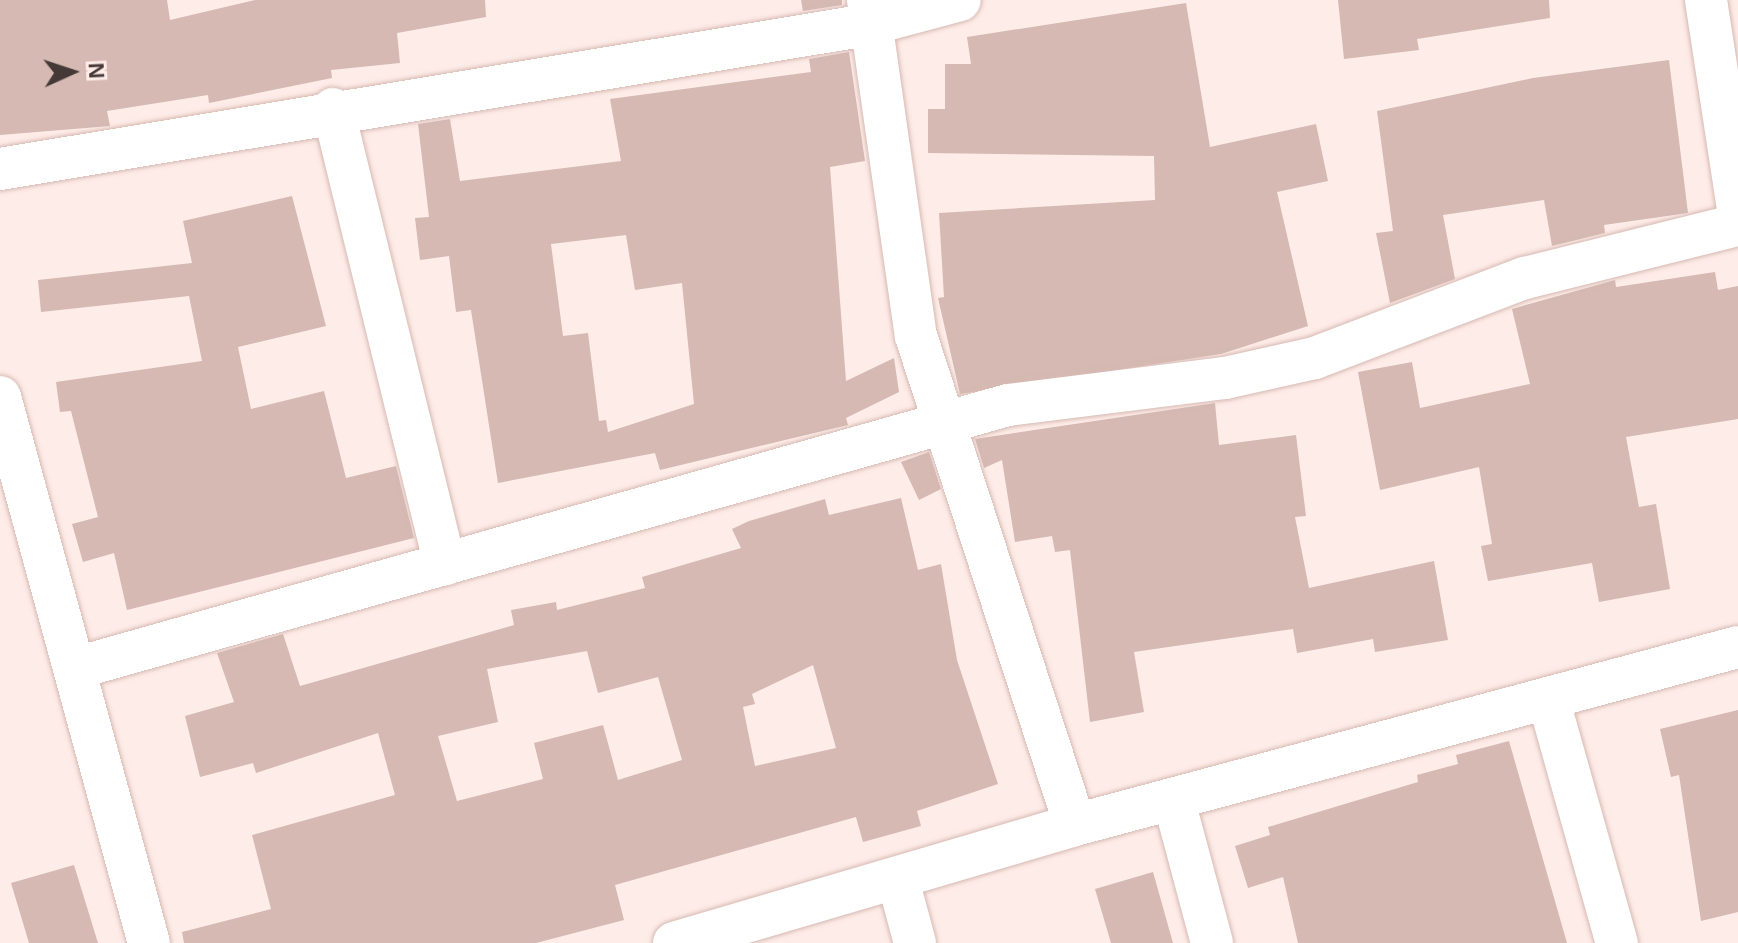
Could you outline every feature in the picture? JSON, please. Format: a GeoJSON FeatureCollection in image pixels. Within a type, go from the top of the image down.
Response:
{"type":"FeatureCollection","features":[{"type":"Feature","properties":{"kind":"street"},"geometry":{"type":"LineString","coordinates":[[0,169],[868,12],[960,0]]}},
{"type":"Feature","properties":{"kind":"street"},"geometry":{"type":"LineString","coordinates":[[1706,0],[1738,209]]}},
{"type":"Feature","properties":{"kind":"street"},"geometry":{"type":"LineString","coordinates":[[868,12],[916,336],[943,429],[1075,825]]}},
{"type":"Feature","properties":{"kind":"street"},"geometry":{"type":"LineString","coordinates":[[333,109],[445,564]]}},
{"type":"Feature","properties":{"kind":"street"},"geometry":{"type":"LineString","coordinates":[[76,668],[943,429],[1056,395],[1225,378],[1315,358],[1525,278],[1738,225]]}},
{"type":"Feature","properties":{"kind":"street"},"geometry":{"type":"LineString","coordinates":[[0,397],[149,943]]}},
{"type":"Feature","properties":{"kind":"street"},"geometry":{"type":"LineString","coordinates":[[674,943],[898,880],[1075,825],[1174,801],[1738,647]]}},
{"type":"Feature","properties":{"kind":"street"},"geometry":{"type":"LineString","coordinates":[[1548,698],[1617,943]]}},
{"type":"Feature","properties":{"kind":"street"},"geometry":{"type":"LineString","coordinates":[[1174,801],[1212,943]]}},
{"type":"Feature","properties":{"kind":"street"},"geometry":{"type":"LineString","coordinates":[[898,880],[915,943]]}},
{"type":"Feature","properties":{"kind":"building"},"geometry":{"type":"Polygon","coordinates":[[[0,0],[167,0],[170,20],[255,0],[485,0],[486,17],[397,33],[400,63],[331,70],[332,78],[209,103],[208,95],[107,111],[110,126],[0,135],[0,0]]]}},
{"type":"Feature","properties":{"kind":"building"},"geometry":{"type":"Polygon","coordinates":[[[801,0],[842,0],[842,5],[803,11],[801,0]]]}},
{"type":"Feature","properties":{"kind":"building"},"geometry":{"type":"Polygon","coordinates":[[[1338,0],[1549,0],[1550,18],[1417,39],[1419,50],[1344,59],[1338,0]]]}},
{"type":"Feature","properties":{"kind":"building"},"geometry":{"type":"Polygon","coordinates":[[[1186,3],[1210,147],[1316,124],[1328,181],[1277,192],[1308,326],[1221,354],[960,394],[938,298],[944,297],[939,213],[1155,200],[1154,156],[928,153],[928,109],[945,109],[945,64],[971,64],[967,37],[1186,3]]]}},
{"type":"Feature","properties":{"kind":"building"},"geometry":{"type":"Polygon","coordinates":[[[849,52],[865,161],[830,167],[846,381],[894,358],[899,392],[846,418],[848,425],[660,470],[655,453],[498,483],[471,310],[456,312],[449,256],[420,260],[415,218],[429,217],[418,124],[450,119],[460,181],[621,161],[610,99],[811,72],[809,59],[849,52]],[[626,235],[551,244],[563,336],[588,333],[599,421],[606,420],[608,432],[694,404],[682,283],[635,290],[626,235]]]}},
{"type":"Feature","properties":{"kind":"building"},"geometry":{"type":"Polygon","coordinates":[[[1669,60],[1688,213],[1604,225],[1605,233],[1552,246],[1544,200],[1443,215],[1455,279],[1390,303],[1376,233],[1393,231],[1377,111],[1533,78],[1669,60]]]}},
{"type":"Feature","properties":{"kind":"building"},"geometry":{"type":"Polygon","coordinates":[[[292,196],[326,326],[238,347],[251,409],[324,391],[346,478],[396,466],[414,538],[127,610],[114,553],[83,562],[72,524],[98,517],[71,411],[60,412],[56,382],[202,361],[189,296],[41,312],[38,280],[192,263],[183,221],[292,196]]]}},
{"type":"Feature","properties":{"kind":"building"},"geometry":{"type":"Polygon","coordinates":[[[1715,272],[1718,290],[1738,286],[1738,419],[1626,437],[1639,507],[1656,504],[1670,589],[1599,602],[1592,563],[1488,581],[1481,546],[1492,544],[1479,467],[1380,490],[1358,372],[1412,362],[1420,408],[1530,384],[1512,309],[1615,280],[1616,287],[1715,272]]]}},
{"type":"Feature","properties":{"kind":"building"},"geometry":{"type":"Polygon","coordinates":[[[1215,403],[1219,445],[1296,435],[1306,516],[1295,517],[1309,588],[1434,561],[1448,640],[1375,652],[1373,639],[1297,653],[1293,629],[1134,652],[1144,712],[1090,722],[1070,550],[1055,552],[1052,536],[1015,542],[1002,460],[984,468],[975,439],[1215,403]]]}},
{"type":"Feature","properties":{"kind":"building"},"geometry":{"type":"Polygon","coordinates":[[[929,452],[941,489],[919,500],[901,462],[929,452]]]}},
{"type":"Feature","properties":{"kind":"building"},"geometry":{"type":"Polygon","coordinates":[[[901,498],[918,570],[941,564],[957,660],[998,784],[917,811],[921,826],[863,842],[856,817],[615,885],[624,920],[536,943],[184,943],[182,932],[271,909],[252,835],[395,795],[378,733],[256,773],[253,763],[200,777],[185,716],[234,702],[217,653],[283,634],[300,686],[514,625],[511,610],[556,602],[557,610],[645,588],[642,577],[741,548],[732,529],[749,521],[825,499],[829,515],[901,498]],[[587,651],[487,669],[498,722],[438,736],[457,801],[543,779],[534,743],[603,725],[618,780],[682,760],[658,677],[598,693],[587,651]],[[813,665],[752,694],[755,704],[743,707],[755,766],[836,748],[813,665]]]}},
{"type":"Feature","properties":{"kind":"building"},"geometry":{"type":"Polygon","coordinates":[[[1738,710],[1738,912],[1701,921],[1679,775],[1671,777],[1660,729],[1738,710]]]}},
{"type":"Feature","properties":{"kind":"building"},"geometry":{"type":"Polygon","coordinates":[[[1509,741],[1567,943],[1298,943],[1283,877],[1248,888],[1235,846],[1270,835],[1268,827],[1418,782],[1417,775],[1458,764],[1456,755],[1509,741]]]}},
{"type":"Feature","properties":{"kind":"building"},"geometry":{"type":"Polygon","coordinates":[[[74,865],[98,943],[29,943],[11,883],[74,865]]]}},
{"type":"Feature","properties":{"kind":"building"},"geometry":{"type":"Polygon","coordinates":[[[1153,872],[1173,943],[1111,943],[1095,889],[1153,872]]]}}]}
